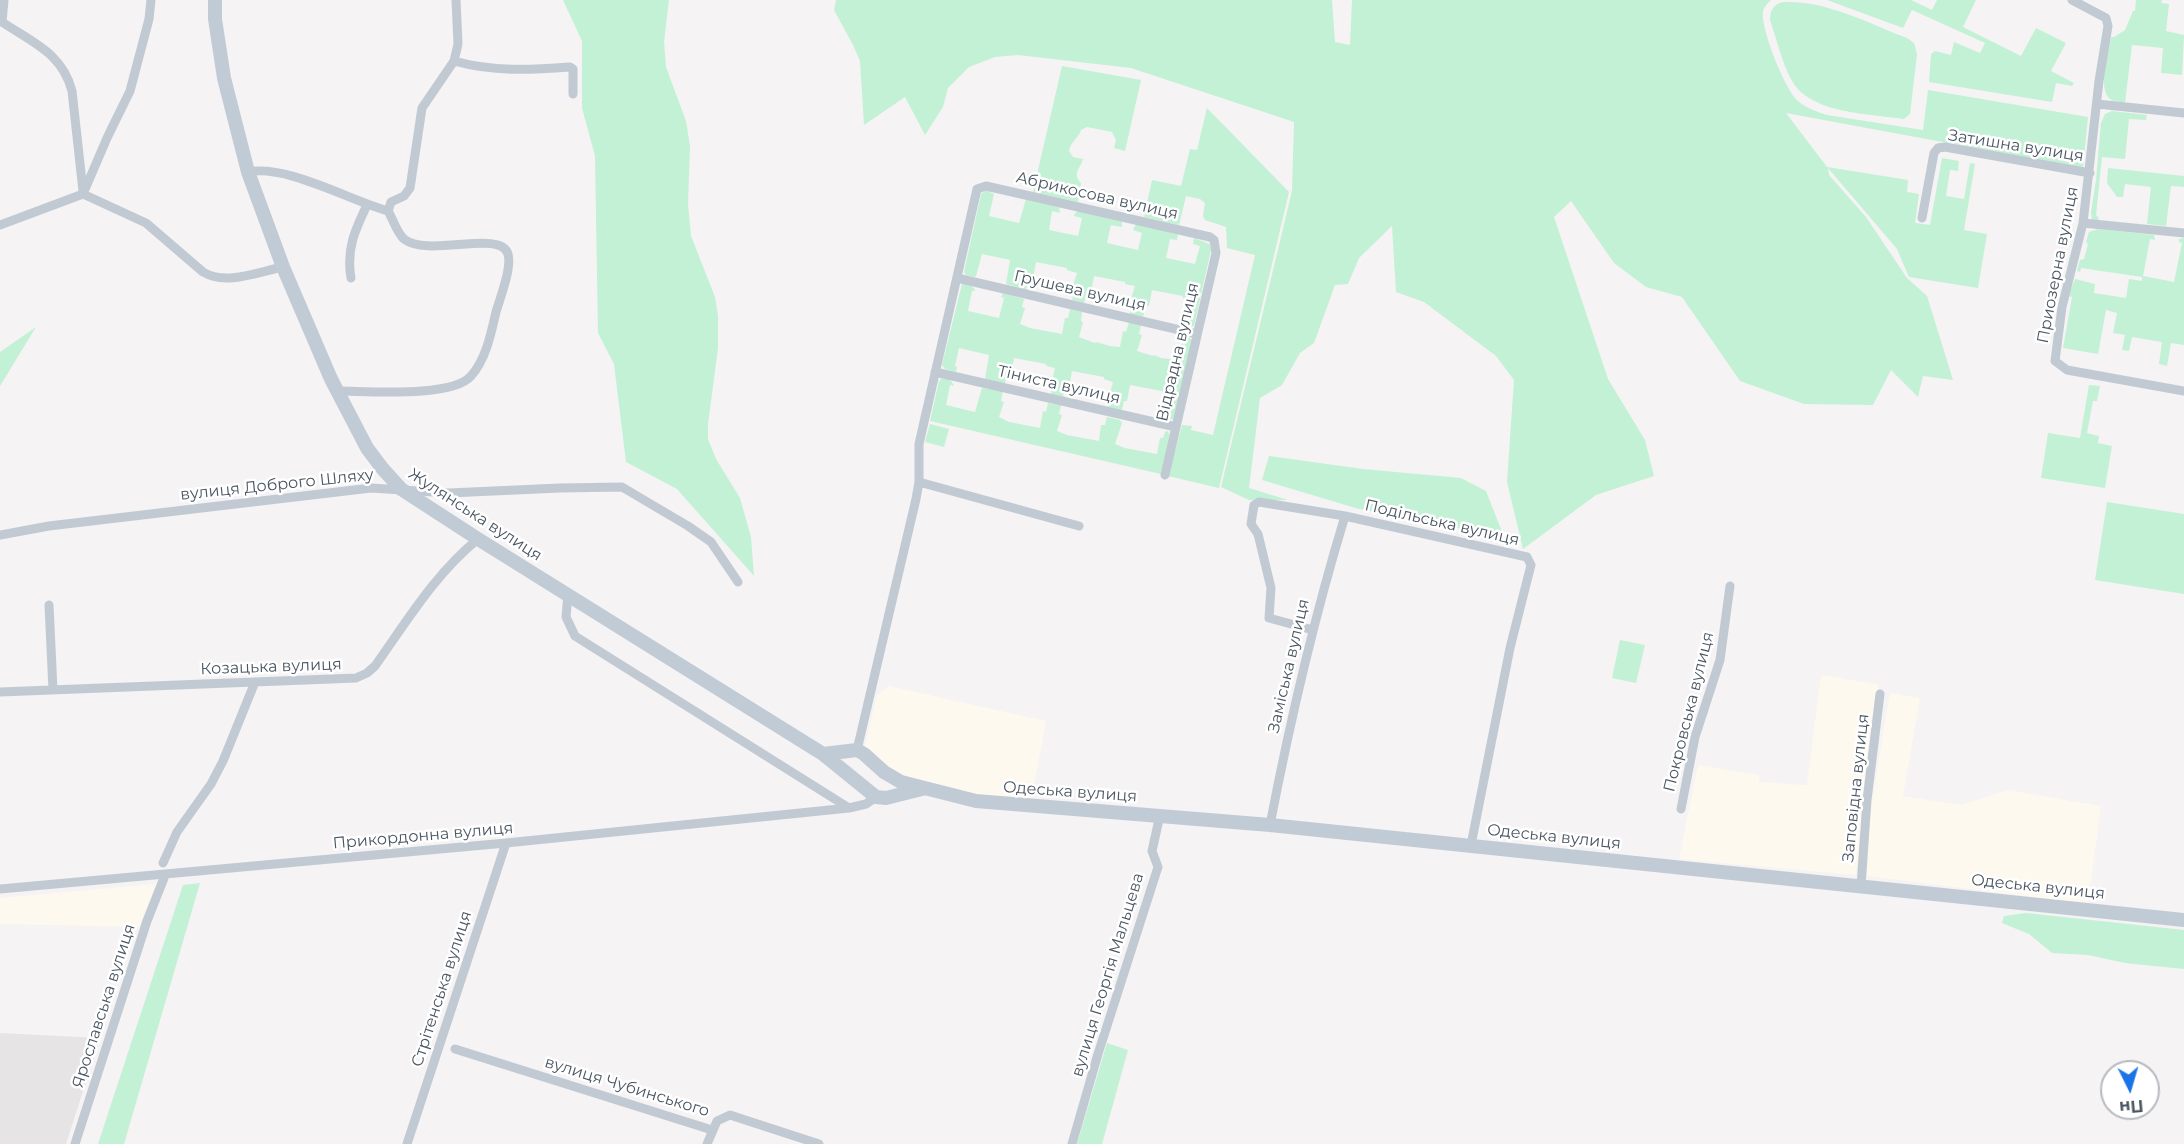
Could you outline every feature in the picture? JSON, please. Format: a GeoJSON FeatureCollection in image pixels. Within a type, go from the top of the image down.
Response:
{"type":"FeatureCollection","features":[{"type":"Feature","properties":{"kind":"street"},"geometry":{"type":"LineString","coordinates":[[4,0],[1,22],[55,57],[68,76],[72,91],[83,194]]}},
{"type":"Feature","properties":{"kind":"street"},"geometry":{"type":"LineString","coordinates":[[83,194],[106,138],[130,91],[149,19],[151,0]]}},
{"type":"Feature","properties":{"kind":"street","name":"Жулянська вулиця"},"geometry":{"type":"LineString","coordinates":[[215,0],[215,19],[233,118],[248,172],[283,267],[338,391],[367,448],[401,489],[823,754],[876,797]]}},
{"type":"Feature","properties":{"kind":"street"},"geometry":{"type":"LineString","coordinates":[[388,211],[392,202],[404,196],[410,188],[422,108],[454,61],[458,44],[456,0]]}},
{"type":"Feature","properties":{"kind":"street","name":"Приозерна вулиця"},"geometry":{"type":"LineString","coordinates":[[2072,0],[2106,18],[2108,26],[2084,223],[2062,307],[2055,361],[2067,370],[2184,391]]}},
{"type":"Feature","properties":{"kind":"street"},"geometry":{"type":"LineString","coordinates":[[454,61],[503,70],[570,67],[573,69],[573,94]]}},
{"type":"Feature","properties":{"kind":"street"},"geometry":{"type":"LineString","coordinates":[[2097,104],[2184,113]]}},
{"type":"Feature","properties":{"kind":"street","name":"Затишна вулиця"},"geometry":{"type":"LineString","coordinates":[[1922,218],[1934,153],[1938,148],[1945,147],[2090,173]]}},
{"type":"Feature","properties":{"kind":"street"},"geometry":{"type":"LineString","coordinates":[[248,172],[261,170],[283,172],[388,211],[404,239],[418,245],[450,247],[492,242],[505,249],[508,255],[508,269],[490,337],[481,361],[470,377],[454,387],[434,391],[338,391]]}},
{"type":"Feature","properties":{"kind":"street","name":"Абрикосова вулиця"},"geometry":{"type":"LineString","coordinates":[[957,278],[977,189],[986,186],[1210,237]]}},
{"type":"Feature","properties":{"kind":"street"},"geometry":{"type":"LineString","coordinates":[[0,225],[83,194],[146,224],[203,272],[214,278],[227,278],[283,267]]}},
{"type":"Feature","properties":{"kind":"street"},"geometry":{"type":"LineString","coordinates":[[351,278],[349,265],[352,236],[367,205]]}},
{"type":"Feature","properties":{"kind":"street"},"geometry":{"type":"LineString","coordinates":[[2084,223],[2184,233]]}},
{"type":"Feature","properties":{"kind":"street","name":"Відрадна вулиця"},"geometry":{"type":"LineString","coordinates":[[1165,475],[1215,253],[1214,240],[1210,237]]}},
{"type":"Feature","properties":{"kind":"street"},"geometry":{"type":"LineString","coordinates":[[843,769],[843,757],[853,750],[919,482],[919,444],[957,278]]}},
{"type":"Feature","properties":{"kind":"street","name":"Грушева вулиця"},"geometry":{"type":"LineString","coordinates":[[957,278],[1197,334]]}},
{"type":"Feature","properties":{"kind":"street","name":"Тіниста вулиця"},"geometry":{"type":"LineString","coordinates":[[935,372],[1176,427]]}},
{"type":"Feature","properties":{"kind":"street"},"geometry":{"type":"LineString","coordinates":[[919,482],[1079,526]]}},
{"type":"Feature","properties":{"kind":"street","name":"вулиця Доброго Шляху"},"geometry":{"type":"LineString","coordinates":[[0,535],[49,526],[359,489],[401,489],[449,493],[622,487],[711,542],[738,582]]}},
{"type":"Feature","properties":{"kind":"street","name":"Подільська вулиця"},"geometry":{"type":"LineString","coordinates":[[1313,630],[1269,618],[1271,588],[1258,534],[1251,524],[1254,505],[1259,502],[1345,516],[1527,557],[1531,565],[1510,648],[1471,845]]}},
{"type":"Feature","properties":{"kind":"street","name":"Заміська вулиця"},"geometry":{"type":"LineString","coordinates":[[1270,825],[1321,594],[1345,516]]}},
{"type":"Feature","properties":{"kind":"street","name":"Козацька вулиця"},"geometry":{"type":"LineString","coordinates":[[0,693],[356,678],[375,666],[438,576],[478,539]]}},
{"type":"Feature","properties":{"kind":"street","name":"Покровська вулиця"},"geometry":{"type":"LineString","coordinates":[[1681,809],[1695,737],[1720,660],[1730,585]]}},
{"type":"Feature","properties":{"kind":"street"},"geometry":{"type":"LineString","coordinates":[[568,594],[566,617],[575,636],[849,808]]}},
{"type":"Feature","properties":{"kind":"street"},"geometry":{"type":"LineString","coordinates":[[49,605],[52,690]]}},
{"type":"Feature","properties":{"kind":"street"},"geometry":{"type":"LineString","coordinates":[[163,863],[177,832],[211,784],[224,761],[255,681]]}},
{"type":"Feature","properties":{"kind":"street","name":"Заповідна вулиця"},"geometry":{"type":"LineString","coordinates":[[1861,886],[1867,800],[1880,694]]}},
{"type":"Feature","properties":{"kind":"street"},"geometry":{"type":"LineString","coordinates":[[823,754],[853,750],[864,754],[893,779],[922,789]]}},
{"type":"Feature","properties":{"kind":"street"},"geometry":{"type":"LineString","coordinates":[[892,796],[896,788],[893,779]]}},
{"type":"Feature","properties":{"kind":"street"},"geometry":{"type":"LineString","coordinates":[[876,797],[886,798],[922,789]]}},
{"type":"Feature","properties":{"kind":"street","name":"Одеська вулиця"},"geometry":{"type":"LineString","coordinates":[[922,789],[949,796],[1002,804],[1270,825],[2184,920]]}},
{"type":"Feature","properties":{"kind":"street","name":"Прикордонна вулиця"},"geometry":{"type":"LineString","coordinates":[[0,889],[506,843],[849,808],[866,804],[876,797]]}},
{"type":"Feature","properties":{"kind":"street","name":"вулиця Георгія Мальцева"},"geometry":{"type":"LineString","coordinates":[[1072,1144],[1098,1054],[1158,867],[1152,851],[1160,815]]}},
{"type":"Feature","properties":{"kind":"street","name":"Стрітенська вулиця"},"geometry":{"type":"LineString","coordinates":[[407,1144],[506,843]]}},
{"type":"Feature","properties":{"kind":"street","name":"Ярославська вулиця"},"geometry":{"type":"LineString","coordinates":[[75,1144],[147,921],[164,878]]}},
{"type":"Feature","properties":{"kind":"street","name":"вулиця Чубинського"},"geometry":{"type":"LineString","coordinates":[[455,1049],[712,1130],[717,1121],[730,1115],[819,1144]]}},
{"type":"Feature","properties":{"kind":"street"},"geometry":{"type":"LineString","coordinates":[[707,1144],[712,1130]]}},
{"type":"Feature","properties":{"kind":"shaded area"},"geometry":{"type":"Polygon","coordinates":[[[1821,675],[1878,686],[1856,875],[1679,859],[1698,765],[1759,775],[1759,782],[1807,785],[1821,675]]]}},
{"type":"Feature","properties":{"kind":"shaded area"},"geometry":{"type":"Polygon","coordinates":[[[889,686],[1046,721],[1031,801],[979,796],[895,776],[864,750],[877,695],[889,686]]]}},
{"type":"Feature","properties":{"kind":"shaded area"},"geometry":{"type":"Polygon","coordinates":[[[1890,693],[1920,698],[1903,796],[1961,805],[2008,790],[2101,806],[2088,904],[1867,876],[1870,813],[1890,693]]]}},
{"type":"Feature","properties":{"kind":"shaded area"},"geometry":{"type":"Polygon","coordinates":[[[156,884],[139,927],[0,924],[0,898],[156,884]]]}},
{"type":"Feature","properties":{"kind":"shaded area"},"geometry":{"type":"Polygon","coordinates":[[[0,1033],[100,1038],[66,1144],[0,1144],[0,1033]]]}},
{"type":"Feature","properties":{"kind":"green space"},"geometry":{"type":"Polygon","coordinates":[[[563,0],[669,0],[664,42],[666,67],[686,121],[690,146],[688,204],[691,236],[715,297],[718,316],[718,348],[708,439],[716,459],[740,498],[751,537],[754,576],[677,489],[626,462],[614,364],[598,333],[595,156],[582,108],[582,41],[563,0]]]}},
{"type":"Feature","properties":{"kind":"green space"},"geometry":{"type":"Polygon","coordinates":[[[836,0],[1332,0],[1335,42],[1350,45],[1352,0],[1771,0],[1763,11],[1769,44],[1780,72],[1793,95],[1808,108],[1827,115],[1923,130],[1928,90],[2088,117],[2083,168],[1786,113],[1827,167],[1908,180],[1907,192],[1919,194],[1915,223],[1930,225],[1942,158],[1959,161],[1958,171],[1950,170],[1946,196],[1964,199],[1970,163],[1975,164],[1964,230],[1987,234],[1978,288],[1909,277],[1897,249],[1828,168],[1829,175],[1866,217],[1907,278],[1927,296],[1953,380],[1923,376],[1918,397],[1891,370],[1873,405],[1804,404],[1740,381],[1682,297],[1646,287],[1614,263],[1571,201],[1554,217],[1608,379],[1645,440],[1654,476],[1596,495],[1523,549],[1507,482],[1514,380],[1496,356],[1424,302],[1396,292],[1392,226],[1359,258],[1348,284],[1335,285],[1314,343],[1300,353],[1282,385],[1260,398],[1249,488],[1288,500],[1249,500],[1221,487],[1292,191],[1294,122],[1131,68],[1018,55],[995,57],[969,67],[948,88],[943,107],[925,135],[905,97],[864,125],[860,61],[834,10],[836,0]]]}},
{"type":"Feature","properties":{"kind":"green space"},"geometry":{"type":"Polygon","coordinates":[[[1827,0],[1911,0],[1932,10],[1937,0],[1976,0],[1963,27],[2021,56],[2036,28],[2066,43],[2051,71],[2074,83],[2072,86],[2056,83],[2052,102],[1929,82],[1931,54],[1935,51],[1951,55],[1954,42],[1980,53],[1985,43],[1912,10],[1903,28],[1827,0]]]}},
{"type":"Feature","properties":{"kind":"green space"},"geometry":{"type":"Polygon","coordinates":[[[2136,0],[2162,0],[2161,3],[2169,4],[2166,31],[2184,35],[2182,75],[2161,73],[2163,48],[2132,45],[2125,103],[2110,99],[2106,94],[2104,79],[2111,37],[2125,30],[2135,11],[2136,0]]]}},
{"type":"Feature","properties":{"kind":"green space"},"geometry":{"type":"Polygon","coordinates":[[[1783,2],[1799,2],[1831,9],[1862,19],[1914,43],[1917,54],[1910,114],[1904,119],[1843,110],[1813,100],[1801,92],[1788,74],[1770,20],[1773,8],[1783,2]]]}},
{"type":"Feature","properties":{"kind":"green space"},"geometry":{"type":"Polygon","coordinates":[[[1062,66],[1141,80],[1125,151],[1114,148],[1116,140],[1112,132],[1087,127],[1081,130],[1071,145],[1069,151],[1073,157],[1083,159],[1077,174],[1081,183],[1078,202],[1033,192],[1062,66]]]}},
{"type":"Feature","properties":{"kind":"green space"},"geometry":{"type":"Polygon","coordinates":[[[1207,108],[1289,192],[1219,488],[1168,476],[1182,425],[1192,426],[1191,430],[1213,435],[1255,255],[1227,248],[1226,227],[1205,220],[1203,216],[1205,203],[1200,199],[1186,196],[1179,225],[1144,217],[1152,180],[1181,186],[1190,149],[1197,150],[1207,108]]]}},
{"type":"Feature","properties":{"kind":"green space"},"geometry":{"type":"Polygon","coordinates":[[[2112,111],[2147,115],[2146,120],[2129,119],[2125,159],[2102,157],[2096,215],[2099,218],[2098,223],[2092,220],[2091,212],[2101,123],[2105,114],[2112,111]]]}},
{"type":"Feature","properties":{"kind":"green space"},"geometry":{"type":"Polygon","coordinates":[[[2108,168],[2184,176],[2184,187],[2171,186],[2166,226],[2147,224],[2151,187],[2125,184],[2123,197],[2117,197],[2107,183],[2108,168]]]}},
{"type":"Feature","properties":{"kind":"green space"},"geometry":{"type":"Polygon","coordinates":[[[986,190],[994,194],[989,216],[1019,223],[1026,199],[1059,207],[1060,213],[1052,211],[1049,230],[1078,236],[1082,218],[1074,216],[1079,211],[1122,221],[1122,227],[1111,225],[1107,243],[1138,250],[1142,233],[1133,230],[1136,224],[1178,234],[1177,240],[1170,239],[1166,258],[1195,264],[1200,246],[1193,244],[1194,238],[1210,244],[1211,250],[1194,326],[1188,327],[1190,317],[1188,316],[1193,300],[1152,290],[1149,306],[1146,306],[1143,317],[1130,314],[1132,303],[1130,302],[1135,286],[1125,284],[1125,282],[1094,276],[1091,292],[1087,292],[1084,303],[1072,300],[1075,289],[1072,288],[1077,273],[1067,268],[1036,262],[1033,279],[1029,278],[1026,290],[1006,284],[1010,260],[982,254],[976,276],[966,275],[964,272],[981,194],[986,190]]]}},
{"type":"Feature","properties":{"kind":"green space"},"geometry":{"type":"Polygon","coordinates":[[[2098,229],[2154,235],[2155,240],[2150,239],[2143,276],[2174,282],[2182,243],[2179,239],[2184,238],[2184,345],[2171,343],[2167,366],[2159,364],[2162,342],[2132,337],[2129,351],[2122,350],[2125,335],[2113,333],[2117,313],[2106,310],[2098,354],[2063,348],[2072,297],[2068,296],[2075,279],[2095,284],[2094,293],[2126,298],[2129,279],[2142,281],[2142,277],[2081,268],[2080,272],[2077,271],[2080,260],[2084,259],[2089,232],[2098,229]]]}},
{"type":"Feature","properties":{"kind":"green space"},"geometry":{"type":"Polygon","coordinates":[[[962,284],[972,286],[975,291],[972,291],[968,311],[999,318],[1003,293],[1024,299],[1022,307],[1025,308],[1020,324],[1030,328],[1062,334],[1065,318],[1068,318],[1070,309],[1082,312],[1081,321],[1083,322],[1079,337],[1095,343],[1120,347],[1123,331],[1126,332],[1129,322],[1141,325],[1139,334],[1142,335],[1137,351],[1178,360],[1181,344],[1185,345],[1187,336],[1189,337],[1192,340],[1174,419],[1166,420],[1172,396],[1162,391],[1130,385],[1127,401],[1124,401],[1122,410],[1108,407],[1113,382],[1104,377],[1072,371],[1069,388],[1065,387],[1063,397],[1051,394],[1055,368],[1046,366],[1046,364],[1014,358],[1011,374],[1007,373],[1005,384],[985,379],[989,355],[959,348],[956,372],[945,369],[942,365],[962,284]]]}},
{"type":"Feature","properties":{"kind":"green space"},"geometry":{"type":"Polygon","coordinates":[[[36,327],[0,386],[0,352],[36,327]]]}},
{"type":"Feature","properties":{"kind":"green space"},"geometry":{"type":"Polygon","coordinates":[[[942,378],[950,379],[954,386],[950,385],[946,405],[975,412],[982,388],[1003,391],[1001,401],[1004,402],[999,417],[1009,422],[1040,428],[1043,411],[1046,412],[1048,403],[1061,405],[1059,414],[1062,415],[1057,431],[1099,441],[1101,425],[1105,425],[1107,417],[1120,420],[1122,423],[1115,444],[1157,454],[1160,438],[1163,438],[1165,432],[1168,431],[1170,436],[1161,474],[930,421],[939,381],[942,378]]]}},
{"type":"Feature","properties":{"kind":"green space"},"geometry":{"type":"Polygon","coordinates":[[[2089,385],[2100,386],[2097,401],[2093,401],[2087,433],[2099,436],[2098,443],[2112,446],[2105,488],[2041,478],[2048,433],[2080,438],[2089,385]]]}},
{"type":"Feature","properties":{"kind":"green space"},"geometry":{"type":"Polygon","coordinates":[[[930,424],[949,429],[944,447],[925,442],[930,424]]]}},
{"type":"Feature","properties":{"kind":"green space"},"geometry":{"type":"Polygon","coordinates":[[[1269,456],[1363,469],[1461,478],[1486,491],[1504,537],[1359,509],[1262,480],[1269,456]]]}},
{"type":"Feature","properties":{"kind":"green space"},"geometry":{"type":"Polygon","coordinates":[[[2107,502],[2184,514],[2184,594],[2095,580],[2107,502]]]}},
{"type":"Feature","properties":{"kind":"green space"},"geometry":{"type":"Polygon","coordinates":[[[1620,640],[1645,645],[1636,683],[1612,678],[1620,640]]]}},
{"type":"Feature","properties":{"kind":"green space"},"geometry":{"type":"Polygon","coordinates":[[[200,883],[124,1144],[98,1144],[183,885],[200,883]]]}},
{"type":"Feature","properties":{"kind":"green space"},"geometry":{"type":"Polygon","coordinates":[[[2026,913],[2184,930],[2184,969],[2125,963],[2088,955],[2052,953],[2029,934],[2002,923],[2004,916],[2026,913]]]}},
{"type":"Feature","properties":{"kind":"green space"},"geometry":{"type":"Polygon","coordinates":[[[1107,1043],[1128,1050],[1102,1144],[1077,1144],[1107,1043]]]}}]}
